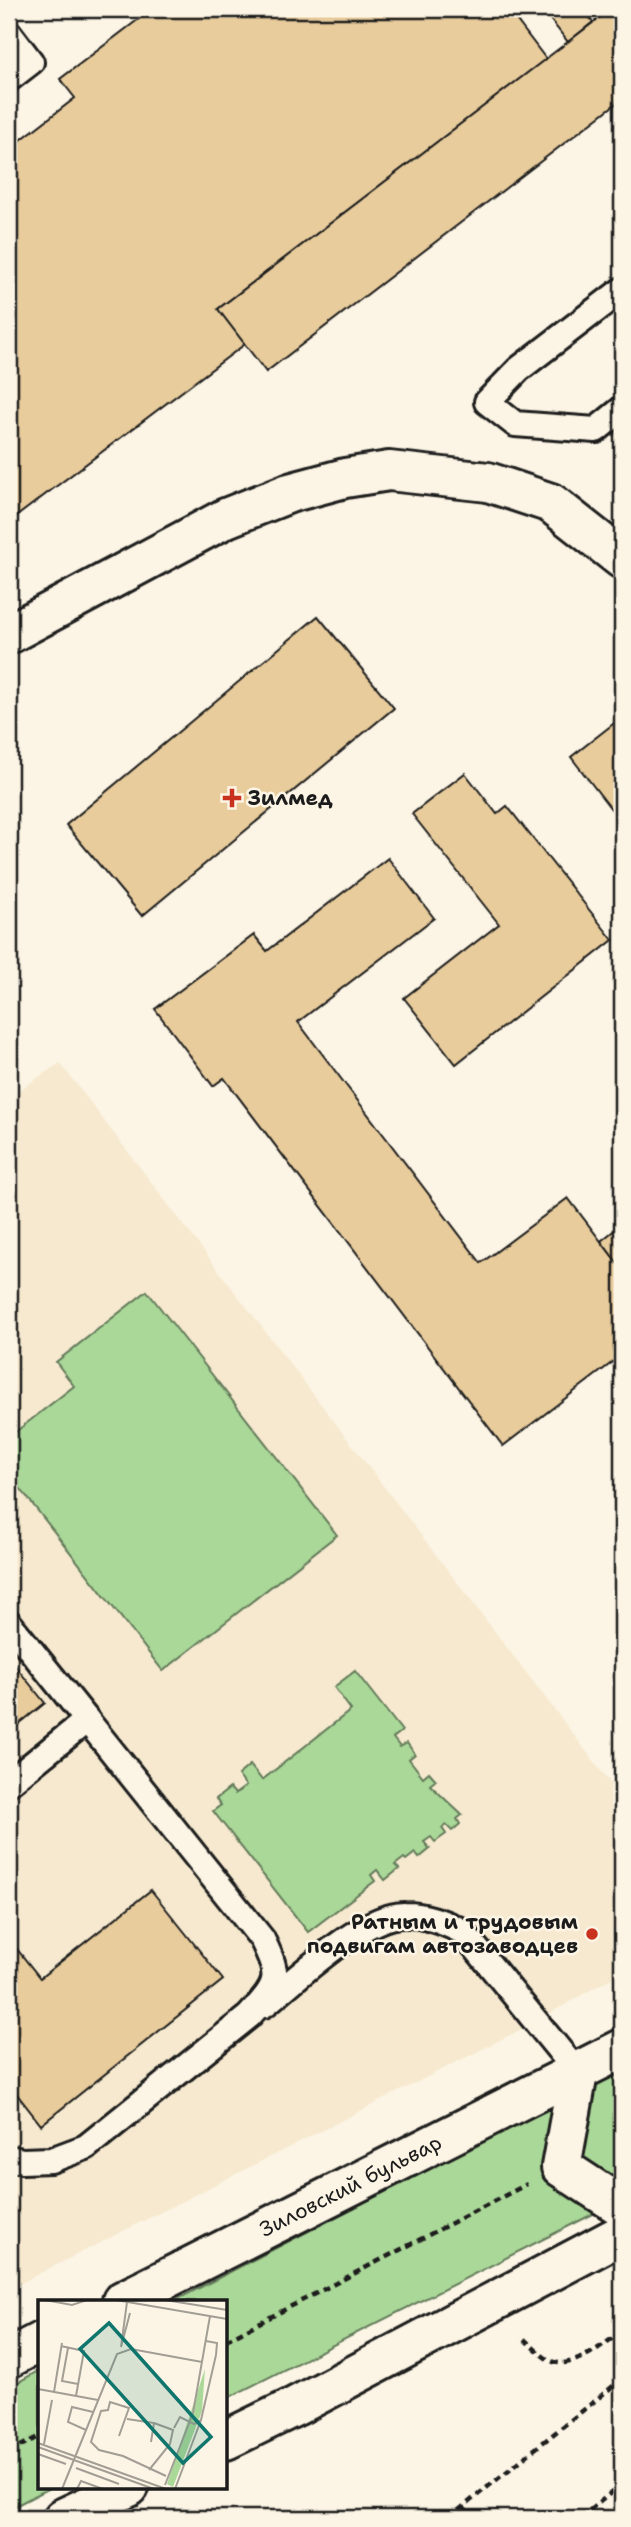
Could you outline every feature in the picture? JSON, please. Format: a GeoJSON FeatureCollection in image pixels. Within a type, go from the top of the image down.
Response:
{"type":"FeatureCollection","features":[{"type":"Feature","properties":{"kind":"street"},"geometry":{"type":"LineString","coordinates":[[9,634],[226,518],[289,493],[345,478],[389,471],[488,482],[551,503],[622,559]]}},
{"type":"Feature","properties":{"kind":"street","name":"Зиловский бульвар"},"geometry":{"type":"LineString","coordinates":[[124,2300],[622,2049]]}},
{"type":"Feature","properties":{"kind":"street"},"geometry":{"type":"LineString","coordinates":[[579,2073],[561,2167],[622,2207]]}},
{"type":"Feature","properties":{"kind":"street"},"geometry":{"type":"LineString","coordinates":[[228,2439],[622,2234]]}},
{"type":"Feature","properties":{"kind":"street"},"geometry":{"type":"LineString","coordinates":[[9,2358],[38,2343]]}},
{"type":"Feature","properties":{"kind":"street"},"geometry":{"type":"LineString","coordinates":[[64,2518],[127,2488]]}},
{"type":"Feature","properties":{"kind":"lane"},"geometry":{"type":"LineString","coordinates":[[9,33],[31,62],[9,79]]}},
{"type":"Feature","properties":{"kind":"lane"},"geometry":{"type":"LineString","coordinates":[[622,290],[519,369],[487,402],[515,424],[596,430],[622,409]]}},
{"type":"Feature","properties":{"kind":"lane"},"geometry":{"type":"LineString","coordinates":[[9,1623],[262,1939],[275,1965],[272,1990],[250,2016]]}},
{"type":"Feature","properties":{"kind":"lane"},"geometry":{"type":"LineString","coordinates":[[9,1783],[87,1720]]}},
{"type":"Feature","properties":{"kind":"lane"},"geometry":{"type":"LineString","coordinates":[[9,2158],[22,2161],[51,2160],[86,2147],[346,1940],[376,1921],[402,1915],[435,1918],[462,1931],[579,2073]]}},
{"type":"Feature","properties":{"kind":"path"},"geometry":{"type":"LineString","coordinates":[[228,2339],[561,2167]]}},
{"type":"Feature","properties":{"kind":"path"},"geometry":{"type":"LineString","coordinates":[[524,2339],[553,2362],[563,2364],[578,2359],[622,2332]]}},
{"type":"Feature","properties":{"kind":"path"},"geometry":{"type":"LineString","coordinates":[[449,2518],[622,2379]]}},
{"type":"Feature","properties":{"kind":"path"},"geometry":{"type":"LineString","coordinates":[[9,2452],[38,2437]]}},
{"type":"Feature","properties":{"kind":"path"},"geometry":{"type":"LineString","coordinates":[[580,2518],[622,2484]]}},
{"type":"Feature","properties":{"kind":"path"},"geometry":{"type":"LineString","coordinates":[[463,2507],[472,2518]]}},
{"type":"Feature","properties":{"kind":"shaded area"},"geometry":{"type":"Polygon","coordinates":[[[60,1063],[622,1798],[622,1972],[526,2027],[9,2289],[9,1097],[60,1063]]]}},
{"type":"Feature","properties":{"kind":"green space"},"geometry":{"type":"Polygon","coordinates":[[[147,1291],[337,1535],[163,1671],[9,1474],[9,1437],[74,1386],[56,1362],[147,1291]]]}},
{"type":"Feature","properties":{"kind":"green space"},"geometry":{"type":"Polygon","coordinates":[[[355,1671],[402,1731],[393,1738],[400,1747],[407,1743],[415,1754],[409,1759],[423,1777],[429,1772],[436,1780],[430,1785],[462,1815],[457,1819],[460,1824],[452,1831],[446,1825],[442,1828],[446,1834],[435,1842],[431,1837],[424,1842],[430,1849],[419,1858],[415,1853],[406,1860],[404,1858],[395,1865],[399,1869],[385,1880],[377,1870],[371,1875],[375,1881],[308,1932],[213,1811],[221,1805],[216,1799],[230,1788],[235,1794],[246,1786],[238,1775],[250,1765],[262,1780],[351,1710],[334,1687],[355,1671]]]}},
{"type":"Feature","properties":{"kind":"green space"},"geometry":{"type":"Polygon","coordinates":[[[622,2069],[622,2197],[595,2213],[228,2398],[228,2300],[176,2300],[622,2069]]]}},
{"type":"Feature","properties":{"kind":"green space"},"geometry":{"type":"Polygon","coordinates":[[[38,2371],[38,2488],[50,2488],[9,2509],[9,2387],[38,2371]]]}},
{"type":"Feature","properties":{"kind":"building"},"geometry":{"type":"Polygon","coordinates":[[[152,9],[508,9],[546,59],[218,309],[245,344],[9,522],[9,149],[75,98],[60,79],[152,9]]]}},
{"type":"Feature","properties":{"kind":"building"},"geometry":{"type":"Polygon","coordinates":[[[542,9],[583,9],[593,22],[568,42],[542,9]]]}},
{"type":"Feature","properties":{"kind":"building"},"geometry":{"type":"Polygon","coordinates":[[[611,9],[622,9],[622,99],[266,372],[218,309],[611,9]]]}},
{"type":"Feature","properties":{"kind":"building"},"geometry":{"type":"Polygon","coordinates":[[[318,616],[394,708],[142,916],[66,825],[318,616]]]}},
{"type":"Feature","properties":{"kind":"building"},"geometry":{"type":"Polygon","coordinates":[[[622,717],[622,823],[571,757],[622,717]]]}},
{"type":"Feature","properties":{"kind":"building"},"geometry":{"type":"Polygon","coordinates":[[[465,773],[497,814],[507,806],[613,940],[456,1064],[404,998],[499,924],[412,814],[465,773]]]}},
{"type":"Feature","properties":{"kind":"building"},"geometry":{"type":"Polygon","coordinates":[[[388,858],[434,918],[298,1022],[481,1263],[568,1198],[622,1269],[622,1355],[503,1446],[224,1078],[213,1086],[155,1009],[254,935],[267,951],[388,858]]]}},
{"type":"Feature","properties":{"kind":"building"},"geometry":{"type":"Polygon","coordinates":[[[622,1224],[622,1269],[601,1241],[622,1224]]]}},
{"type":"Feature","properties":{"kind":"building"},"geometry":{"type":"Polygon","coordinates":[[[9,1658],[45,1703],[9,1732],[9,1658]]]}},
{"type":"Feature","properties":{"kind":"building"},"geometry":{"type":"Polygon","coordinates":[[[151,1890],[223,1980],[41,2125],[9,2084],[9,1939],[40,1978],[151,1890]]]}},
{"type":"Feature","properties":{"kind":"place","name":"Зилмед"},"geometry":{"type":"Point","coordinates":[232,798]}},
{"type":"Feature","properties":{"kind":"place","name":"Ратным и трудовым подвигам автозаводцев"},"geometry":{"type":"Point","coordinates":[592,1934]}}]}
